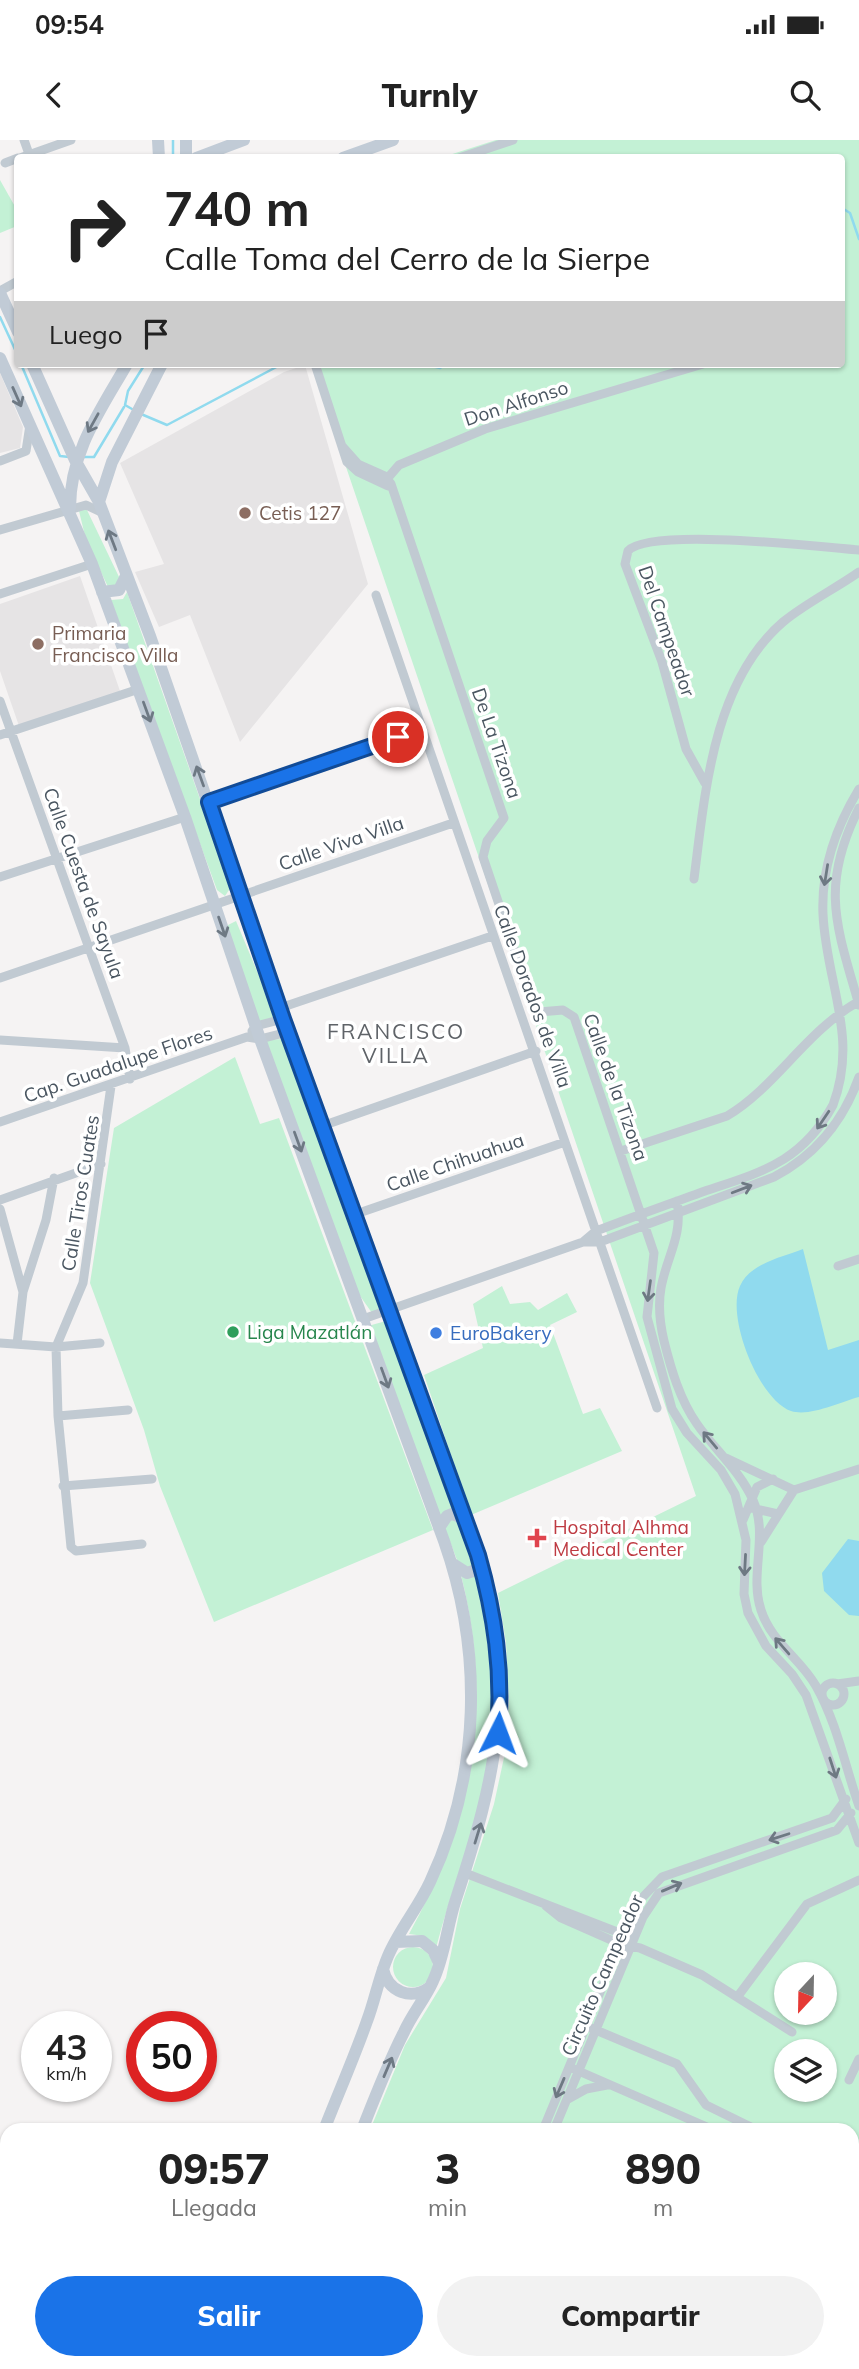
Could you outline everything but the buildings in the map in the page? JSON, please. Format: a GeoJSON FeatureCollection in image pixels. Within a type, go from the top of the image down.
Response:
{"type":"FeatureCollection","features":[{"type":"Feature","properties":{"kind":"main road"},"geometry":{"type":"LineString","coordinates":[[207,154],[244,140]]}},
{"type":"Feature","properties":{"kind":"main road"},"geometry":{"type":"LineString","coordinates":[[354,154],[393,140]]}},
{"type":"Feature","properties":{"kind":"main road"},"geometry":{"type":"LineString","coordinates":[[0,292],[14,323]]}},
{"type":"Feature","properties":{"kind":"main road"},"geometry":{"type":"LineString","coordinates":[[0,358],[92,564],[139,689],[256,1026],[253,1038],[363,1319],[461,1587],[470,1647],[472,1706],[468,1750],[442,1854],[421,1901],[395,1942],[383,1968],[364,2030],[327,2123]]}},
{"type":"Feature","properties":{"kind":"main road"},"geometry":{"type":"LineString","coordinates":[[34,368],[74,457],[101,507],[127,576],[209,802],[281,1014],[465,1519],[482,1568],[496,1628],[500,1704],[492,1776],[440,1964],[430,1987],[404,2030],[365,2123]]}},
{"type":"Feature","properties":{"kind":"main road"},"geometry":{"type":"LineString","coordinates":[[70,512],[74,457],[125,368]]}},
{"type":"Feature","properties":{"kind":"main road"},"geometry":{"type":"LineString","coordinates":[[101,507],[112,462],[160,368]]}},
{"type":"Feature","properties":{"kind":"main road"},"geometry":{"type":"LineString","coordinates":[[102,592],[119,590],[127,576]]}},
{"type":"Feature","properties":{"kind":"main road"},"geometry":{"type":"LineString","coordinates":[[439,1528],[447,1516],[452,1514],[465,1519]]}},
{"type":"Feature","properties":{"kind":"main road"},"geometry":{"type":"LineString","coordinates":[[453,1564],[467,1573],[482,1568]]}},
{"type":"Feature","properties":{"kind":"main road"},"geometry":{"type":"LineString","coordinates":[[395,1942],[422,1941],[433,1950],[440,1964]]}},
{"type":"Feature","properties":{"kind":"main road"},"geometry":{"type":"LineString","coordinates":[[383,1968],[388,1983],[401,1993],[416,1994],[430,1987]]}},
{"type":"Feature","properties":{"kind":"street"},"geometry":{"type":"LineString","coordinates":[[471,154],[513,140]]}},
{"type":"Feature","properties":{"kind":"street"},"geometry":{"type":"LineString","coordinates":[[30,154],[66,141]]}},
{"type":"Feature","properties":{"kind":"street"},"geometry":{"type":"LineString","coordinates":[[5,163],[14,160]]}},
{"type":"Feature","properties":{"kind":"street"},"geometry":{"type":"LineString","coordinates":[[316,368],[342,446],[358,464],[388,483]]}},
{"type":"Feature","properties":{"kind":"street","name":"Don Alfonso"},"geometry":{"type":"LineString","coordinates":[[388,483],[399,465],[485,429],[690,368]]}},
{"type":"Feature","properties":{"kind":"street"},"geometry":{"type":"LineString","coordinates":[[0,461],[26,451],[32,431]]}},
{"type":"Feature","properties":{"kind":"street","name":"De La Tizona"},"geometry":{"type":"LineString","coordinates":[[388,483],[504,818],[487,841],[483,856],[533,1005]]}},
{"type":"Feature","properties":{"kind":"street"},"geometry":{"type":"LineString","coordinates":[[0,530],[70,512],[86,505],[101,507]]}},
{"type":"Feature","properties":{"kind":"street","name":"Del Campeador"},"geometry":{"type":"LineString","coordinates":[[705,783],[686,749],[662,662],[625,564],[628,551],[640,543],[720,540],[859,550]]}},
{"type":"Feature","properties":{"kind":"street"},"geometry":{"type":"LineString","coordinates":[[0,594],[92,564]]}},
{"type":"Feature","properties":{"kind":"street"},"geometry":{"type":"LineString","coordinates":[[694,879],[705,783],[737,681],[757,648],[784,621],[859,572]]}},
{"type":"Feature","properties":{"kind":"street","name":"Calle Dorados de Villa"},"geometry":{"type":"LineString","coordinates":[[376,595],[492,936],[536,1051],[657,1408]]}},
{"type":"Feature","properties":{"kind":"street"},"geometry":{"type":"LineString","coordinates":[[0,735],[139,689]]}},
{"type":"Feature","properties":{"kind":"street","name":"Calle Cuesta de Sayula"},"geometry":{"type":"LineString","coordinates":[[0,701],[125,1048],[130,1079]]}},
{"type":"Feature","properties":{"kind":"street"},"geometry":{"type":"LineString","coordinates":[[209,802],[421,729]]}},
{"type":"Feature","properties":{"kind":"street"},"geometry":{"type":"LineString","coordinates":[[583,1242],[596,1231],[748,1176],[794,1152],[822,1123],[843,1082],[849,1048],[844,1009],[823,917],[825,875],[859,789]]}},
{"type":"Feature","properties":{"kind":"street"},"geometry":{"type":"LineString","coordinates":[[621,1151],[727,1116],[740,1108],[798,1048],[844,1009],[858,1004],[836,929],[835,892],[839,841],[859,808]]}},
{"type":"Feature","properties":{"kind":"street"},"geometry":{"type":"LineString","coordinates":[[0,877],[185,817]]}},
{"type":"Feature","properties":{"kind":"street","name":"Calle Viva Villa"},"geometry":{"type":"LineString","coordinates":[[214,905],[453,823]]}},
{"type":"Feature","properties":{"kind":"street"},"geometry":{"type":"LineString","coordinates":[[0,978],[214,905]]}},
{"type":"Feature","properties":{"kind":"street"},"geometry":{"type":"LineString","coordinates":[[256,1026],[281,1014],[492,936]]}},
{"type":"Feature","properties":{"kind":"street","name":"Calle de la Tizona"},"geometry":{"type":"LineString","coordinates":[[533,1005],[539,1012],[563,1010],[574,1017],[641,1214]]}},
{"type":"Feature","properties":{"kind":"street","name":"Cap. Guadalupe Flores"},"geometry":{"type":"LineString","coordinates":[[0,1122],[253,1038],[288,1032]]}},
{"type":"Feature","properties":{"kind":"street"},"geometry":{"type":"LineString","coordinates":[[0,1040],[125,1048]]}},
{"type":"Feature","properties":{"kind":"street"},"geometry":{"type":"LineString","coordinates":[[323,1126],[536,1051]]}},
{"type":"Feature","properties":{"kind":"street"},"geometry":{"type":"LineString","coordinates":[[363,1319],[583,1242],[600,1242],[774,1177],[801,1162],[831,1131],[858,1083],[843,1082]]}},
{"type":"Feature","properties":{"kind":"street","name":"Calle Tiros Cuates"},"geometry":{"type":"LineString","coordinates":[[111,1086],[83,1283],[56,1347],[58,1416],[63,1486],[72,1550],[142,1544]]}},
{"type":"Feature","properties":{"kind":"street","name":"Calle Chihuahua"},"geometry":{"type":"LineString","coordinates":[[356,1214],[565,1142]]}},
{"type":"Feature","properties":{"kind":"street"},"geometry":{"type":"LineString","coordinates":[[0,1200],[54,1178],[101,1164]]}},
{"type":"Feature","properties":{"kind":"street"},"geometry":{"type":"LineString","coordinates":[[18,1344],[23,1292],[46,1220],[54,1178]]}},
{"type":"Feature","properties":{"kind":"street"},"geometry":{"type":"LineString","coordinates":[[677,1201],[680,1228],[661,1288],[660,1307],[665,1345],[683,1399],[696,1423],[726,1458],[757,1511],[760,1543],[757,1592],[760,1609],[777,1641],[806,1672],[823,1699],[859,1804],[837,1830],[858,1840]]}},
{"type":"Feature","properties":{"kind":"street"},"geometry":{"type":"LineString","coordinates":[[0,1209],[23,1292]]}},
{"type":"Feature","properties":{"kind":"street"},"geometry":{"type":"LineString","coordinates":[[641,1214],[654,1262],[648,1290],[647,1317],[673,1409],[687,1433],[721,1470],[735,1494],[746,1540],[744,1594],[748,1612],[766,1646],[792,1674],[806,1695],[858,1840]]}},
{"type":"Feature","properties":{"kind":"street"},"geometry":{"type":"LineString","coordinates":[[838,1266],[859,1259]]}},
{"type":"Feature","properties":{"kind":"street"},"geometry":{"type":"LineString","coordinates":[[654,1262],[668,1262]]}},
{"type":"Feature","properties":{"kind":"street"},"geometry":{"type":"LineString","coordinates":[[0,1343],[56,1347],[100,1343]]}},
{"type":"Feature","properties":{"kind":"street"},"geometry":{"type":"LineString","coordinates":[[58,1416],[128,1410]]}},
{"type":"Feature","properties":{"kind":"street"},"geometry":{"type":"LineString","coordinates":[[726,1458],[794,1490]]}},
{"type":"Feature","properties":{"kind":"street"},"geometry":{"type":"LineString","coordinates":[[760,1543],[794,1490],[859,1469]]}},
{"type":"Feature","properties":{"kind":"street"},"geometry":{"type":"LineString","coordinates":[[63,1486],[152,1479]]}},
{"type":"Feature","properties":{"kind":"street"},"geometry":{"type":"LineString","coordinates":[[743,1520],[761,1483],[773,1479]]}},
{"type":"Feature","properties":{"kind":"street"},"geometry":{"type":"LineString","coordinates":[[735,1494],[750,1502]]}},
{"type":"Feature","properties":{"kind":"street"},"geometry":{"type":"LineString","coordinates":[[757,1511],[778,1514]]}},
{"type":"Feature","properties":{"kind":"street"},"geometry":{"type":"LineString","coordinates":[[806,1672],[842,1688],[842,1699]]}},
{"type":"Feature","properties":{"kind":"street"},"geometry":{"type":"LineString","coordinates":[[816,1718],[823,1699],[823,1689],[834,1684],[856,1682]]}},
{"type":"Feature","properties":{"kind":"street"},"geometry":{"type":"LineString","coordinates":[[833,1723],[842,1699],[856,1682]]}},
{"type":"Feature","properties":{"kind":"street"},"geometry":{"type":"LineString","coordinates":[[806,1695],[823,1699],[832,1705],[842,1699]]}},
{"type":"Feature","properties":{"kind":"street","name":"Circuito Campeador"},"geometry":{"type":"LineString","coordinates":[[545,2123],[620,1944],[645,1892],[662,1877],[832,1818],[853,1789]]}},
{"type":"Feature","properties":{"kind":"street","name":"Circuito Campeador"},"geometry":{"type":"LineString","coordinates":[[557,2123],[653,1899],[667,1888],[837,1830]]}},
{"type":"Feature","properties":{"kind":"street"},"geometry":{"type":"LineString","coordinates":[[725,1855],[729,1867]]}},
{"type":"Feature","properties":{"kind":"street"},"geometry":{"type":"LineString","coordinates":[[465,1873],[625,1934],[635,1945]]}},
{"type":"Feature","properties":{"kind":"street"},"geometry":{"type":"LineString","coordinates":[[738,1996],[807,1903],[859,1880]]}},
{"type":"Feature","properties":{"kind":"street"},"geometry":{"type":"LineString","coordinates":[[645,1892],[653,1899]]}},
{"type":"Feature","properties":{"kind":"street","name":"Circuito Campeador"},"geometry":{"type":"LineString","coordinates":[[546,1906],[561,1918],[620,1944]]}},
{"type":"Feature","properties":{"kind":"street"},"geometry":{"type":"LineString","coordinates":[[620,1944],[635,1945],[702,1975],[792,2032]]}},
{"type":"Feature","properties":{"kind":"street"},"geometry":{"type":"LineString","coordinates":[[587,2026],[677,2064],[684,2070],[706,2105],[743,2123]]}},
{"type":"Feature","properties":{"kind":"street"},"geometry":{"type":"LineString","coordinates":[[849,2080],[859,2059]]}},
{"type":"Feature","properties":{"kind":"street"},"geometry":{"type":"LineString","coordinates":[[569,2067],[698,2123]]}},
{"type":"Feature","properties":{"kind":"street"},"geometry":{"type":"LineString","coordinates":[[567,2100],[586,2089],[610,2084]]}},
{"type":"Feature","properties":{"kind":"shaded area","name":"Cetis 127"},"geometry":{"type":"Polygon","coordinates":[[[306,368],[368,584],[240,742],[190,615],[159,627],[135,572],[164,564],[120,463],[284,372],[306,368]]]}},
{"type":"Feature","properties":{"kind":"shaded area"},"geometry":{"type":"Polygon","coordinates":[[[0,373],[23,427],[20,448],[0,453],[0,373]]]}},
{"type":"Feature","properties":{"kind":"shaded area","name":"Primaria Francisco Villa"},"geometry":{"type":"Polygon","coordinates":[[[80,576],[120,691],[19,726],[0,671],[0,604],[80,576]]]}},
{"type":"Feature","properties":{"kind":"green space"},"geometry":{"type":"Polygon","coordinates":[[[496,140],[859,140],[859,2123],[373,2123],[405,2045],[446,1978],[460,1909],[494,1804],[505,1753],[509,1701],[506,1643],[498,1593],[696,1496],[312,368],[845,368],[845,154],[452,154],[496,140]]]}},
{"type":"Feature","properties":{"kind":"green space"},"geometry":{"type":"Polygon","coordinates":[[[0,180],[14,205],[14,227],[0,233],[0,180]]]}},
{"type":"Feature","properties":{"kind":"green space"},"geometry":{"type":"Polygon","coordinates":[[[86,508],[120,579],[118,586],[108,587],[86,540],[79,511],[86,508]]]}},
{"type":"Feature","properties":{"kind":"green space"},"geometry":{"type":"Polygon","coordinates":[[[127,592],[231,887],[225,896],[217,890],[111,600],[123,599],[127,592]]]}},
{"type":"Feature","properties":{"kind":"green space"},"geometry":{"type":"Polygon","coordinates":[[[236,921],[277,1019],[259,1023],[222,928],[236,921]]]}},
{"type":"Feature","properties":{"kind":"green space"},"geometry":{"type":"Polygon","coordinates":[[[283,1039],[375,1293],[380,1310],[372,1313],[358,1293],[264,1040],[283,1039]]]}},
{"type":"Feature","properties":{"kind":"green space","name":"Liga Mazatlán"},"geometry":{"type":"Polygon","coordinates":[[[235,1057],[260,1124],[279,1118],[433,1530],[214,1622],[160,1486],[144,1430],[90,1283],[114,1128],[235,1057]]]}},
{"type":"Feature","properties":{"kind":"green space"},"geometry":{"type":"Polygon","coordinates":[[[502,1286],[510,1304],[530,1302],[538,1310],[567,1293],[577,1312],[550,1325],[583,1414],[600,1408],[622,1451],[471,1515],[424,1375],[483,1348],[473,1304],[502,1286]]]}},
{"type":"Feature","properties":{"kind":"green space"},"geometry":{"type":"Polygon","coordinates":[[[386,1321],[465,1527],[480,1580],[490,1633],[494,1688],[488,1769],[436,1948],[424,1936],[409,1934],[432,1888],[464,1798],[476,1705],[475,1658],[469,1610],[457,1560],[368,1326],[386,1321]]]}},
{"type":"Feature","properties":{"kind":"green space"},"geometry":{"type":"Polygon","coordinates":[[[413,1947],[421,1948],[427,1953],[432,1959],[432,1975],[427,1981],[421,1986],[413,1987],[405,1986],[399,1981],[394,1975],[393,1967],[394,1959],[399,1953],[405,1948],[413,1947]]]}},
{"type":"Feature","properties":{"kind":"water"},"geometry":{"type":"Polygon","coordinates":[[[803,1249],[828,1350],[859,1340],[859,1397],[816,1411],[799,1412],[791,1411],[779,1403],[767,1391],[757,1374],[741,1336],[737,1299],[740,1286],[751,1272],[768,1262],[803,1249]]]}},
{"type":"Feature","properties":{"kind":"water"},"geometry":{"type":"Polygon","coordinates":[[[848,1539],[859,1541],[859,1616],[849,1615],[824,1591],[822,1573],[848,1539]]]}},
{"type":"Feature","properties":{"kind":"waterway"},"geometry":{"type":"LineString","coordinates":[[173,140],[173,154]]}},
{"type":"Feature","properties":{"kind":"waterway"},"geometry":{"type":"LineString","coordinates":[[845,210],[850,213],[859,239]]}},
{"type":"Feature","properties":{"kind":"waterway"},"geometry":{"type":"LineString","coordinates":[[0,317],[14,347]]}},
{"type":"Feature","properties":{"kind":"waterway"},"geometry":{"type":"LineString","coordinates":[[23,368],[60,456],[69,457]]}},
{"type":"Feature","properties":{"kind":"waterway"},"geometry":{"type":"LineString","coordinates":[[132,409],[125,405],[128,391],[142,368]]}},
{"type":"Feature","properties":{"kind":"waterway"},"geometry":{"type":"LineString","coordinates":[[141,414],[167,425],[274,368]]}},
{"type":"Feature","properties":{"kind":"waterway"},"geometry":{"type":"LineString","coordinates":[[82,457],[94,457],[124,407]]}},
{"type":"Feature","properties":{"kind":"place","name":"Cetis 127"},"geometry":{"type":"Point","coordinates":[245,513]}},
{"type":"Feature","properties":{"kind":"place","name":"Primaria Francisco Villa"},"geometry":{"type":"Point","coordinates":[38,644]}},
{"type":"Feature","properties":{"kind":"place","name":"Liga Mazatlán"},"geometry":{"type":"Point","coordinates":[233,1332]}},
{"type":"Feature","properties":{"kind":"place","name":"EuroBakery"},"geometry":{"type":"Point","coordinates":[436,1333]}},
{"type":"Feature","properties":{"kind":"place","name":"Hospital Alhma Medical Center"},"geometry":{"type":"Point","coordinates":[537,1538]}},
{"type":"Feature","properties":{"kind":"district","name":"FRANCISCO VILLA"},"geometry":{"type":"Point","coordinates":[396,1043]}},
{"type":"Feature","properties":{"kind":"route"},"geometry":{"type":"LineString","coordinates":[[398,737],[209,802],[283,1019],[478,1555],[492,1604],[499,1652],[498,1733]]}}]}
